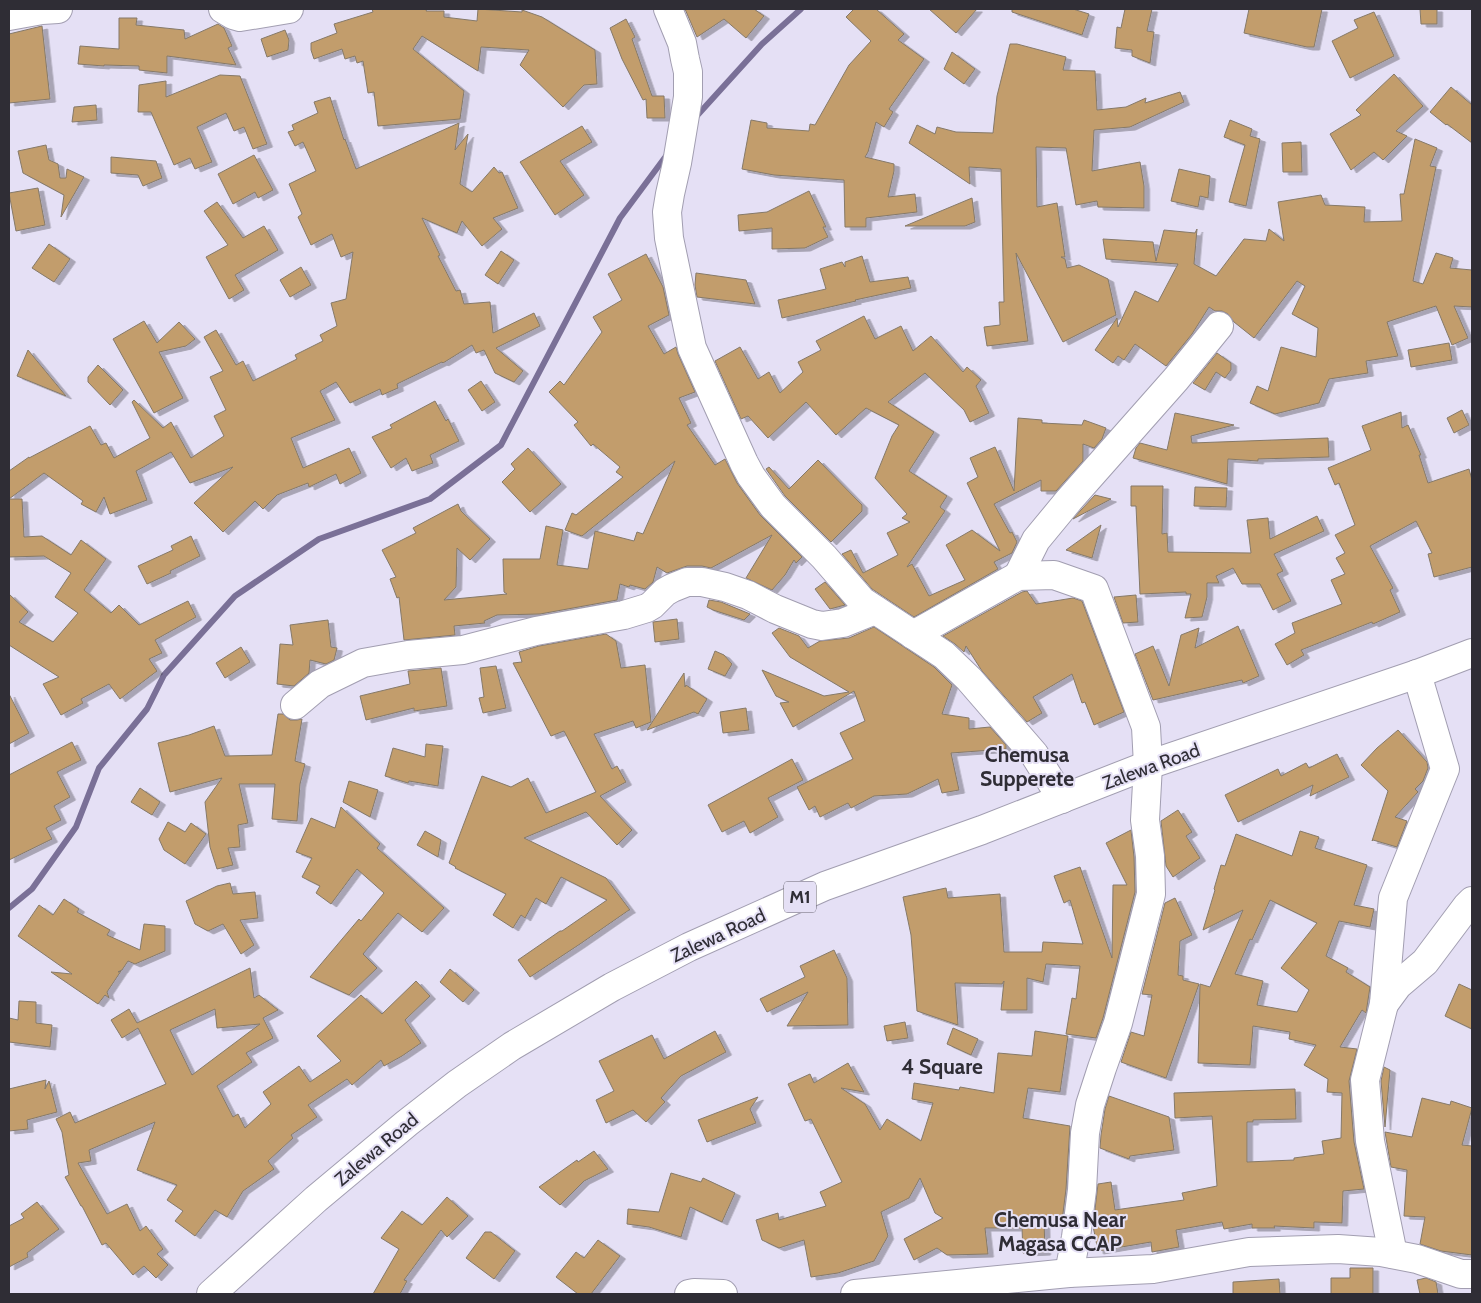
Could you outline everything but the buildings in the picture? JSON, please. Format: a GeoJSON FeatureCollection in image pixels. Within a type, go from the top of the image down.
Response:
{"type":"FeatureCollection","features":[{"type":"Feature","properties":{"kind":"main road"},"geometry":{"type":"LineString","coordinates":[[9,16],[58,9]]}},
{"type":"Feature","properties":{"kind":"main road"},"geometry":{"type":"LineString","coordinates":[[223,9],[240,17],[289,9]]}},
{"type":"Feature","properties":{"kind":"main road"},"geometry":{"type":"LineString","coordinates":[[668,9],[682,43],[688,72],[688,97],[667,212],[669,238],[692,348],[751,476],[773,506],[824,558],[856,595],[868,606],[944,656],[969,679],[1034,754],[1062,799]]}},
{"type":"Feature","properties":{"kind":"main road"},"geometry":{"type":"LineString","coordinates":[[1018,576],[1036,540],[1176,379],[1219,326]]}},
{"type":"Feature","properties":{"kind":"main road"},"geometry":{"type":"LineString","coordinates":[[913,635],[1018,576],[1054,575],[1094,590],[1146,727],[1148,766],[1145,820],[1150,856],[1151,894],[1118,1023],[1090,1105],[1085,1133],[1082,1190],[1069,1273]]}},
{"type":"Feature","properties":{"kind":"main road"},"geometry":{"type":"LineString","coordinates":[[295,705],[320,684],[362,663],[408,655],[463,650],[536,631],[624,615],[647,608],[665,592],[687,582],[702,582],[725,587],[748,595],[775,609],[812,624],[822,626],[843,623],[875,610]]}},
{"type":"Feature","properties":{"kind":"main road","name":"Zalewa Road"},"geometry":{"type":"LineString","coordinates":[[210,1294],[316,1199],[406,1122],[428,1106],[512,1046],[612,987],[689,947],[825,886],[982,830],[1148,766],[1418,674],[1472,653]]}},
{"type":"Feature","properties":{"kind":"main road"},"geometry":{"type":"LineString","coordinates":[[1392,1254],[1370,1141],[1365,1080],[1384,1004],[1393,898],[1445,769],[1418,674]]}},
{"type":"Feature","properties":{"kind":"main road"},"geometry":{"type":"LineString","coordinates":[[1384,1004],[1398,985],[1426,962],[1472,901]]}},
{"type":"Feature","properties":{"kind":"main road"},"geometry":{"type":"LineString","coordinates":[[855,1294],[1069,1273],[1153,1269],[1248,1252],[1338,1249],[1381,1252],[1417,1259],[1462,1281]]}},
{"type":"Feature","properties":{"kind":"main road"},"geometry":{"type":"LineString","coordinates":[[689,1294],[723,1294]]}},
{"type":"Feature","properties":{"kind":"waterway"},"geometry":{"type":"LineString","coordinates":[[694,119],[762,44],[801,9]]}},
{"type":"Feature","properties":{"kind":"waterway"},"geometry":{"type":"LineString","coordinates":[[9,908],[32,889],[76,827],[99,768],[147,709],[164,675],[235,596],[319,539],[430,499],[501,445],[620,218],[669,152]]}},
{"type":"Feature","properties":{"kind":"district","name":"Chemusa Supperete"},"geometry":{"type":"Point","coordinates":[1027,767]}},
{"type":"Feature","properties":{"kind":"district","name":"4 Square"},"geometry":{"type":"Point","coordinates":[942,1067]}},
{"type":"Feature","properties":{"kind":"district","name":"Chemusa Near Magasa CCAP"},"geometry":{"type":"Point","coordinates":[1060,1232]}}]}
